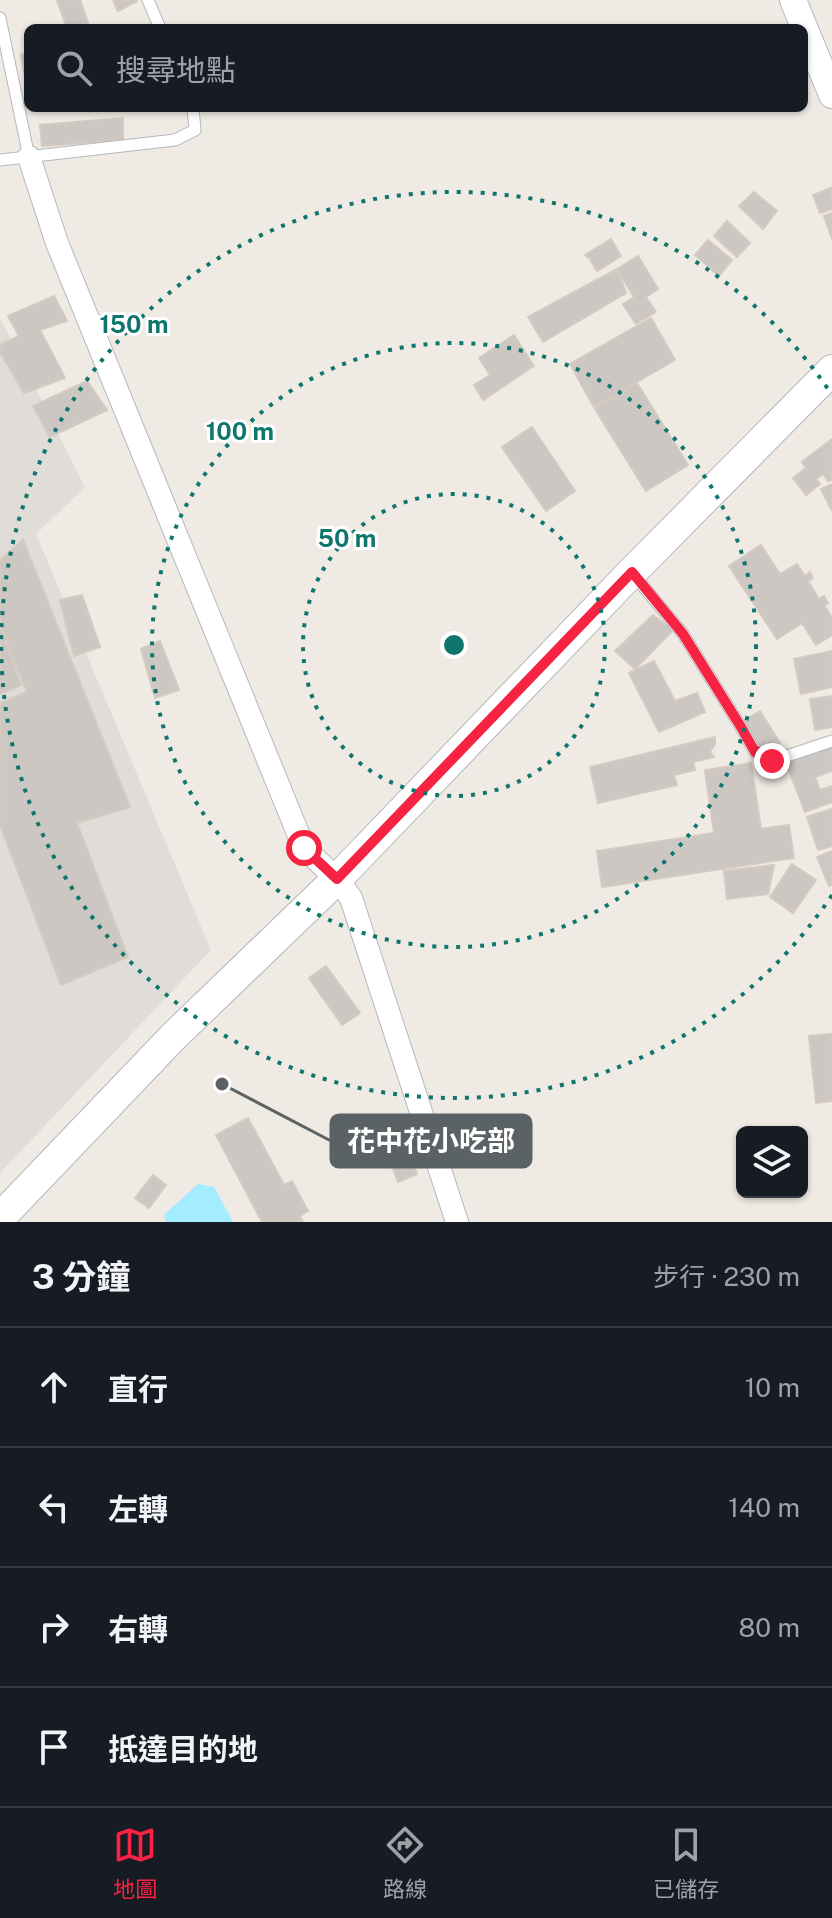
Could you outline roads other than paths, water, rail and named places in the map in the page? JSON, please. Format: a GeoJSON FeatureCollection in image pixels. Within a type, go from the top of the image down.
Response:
{"type":"FeatureCollection","features":[{"type":"Feature","properties":{"kind":"main road"},"geometry":{"type":"LineString","coordinates":[[0,1218],[173,1037],[337,879],[632,572],[832,370]]}},
{"type":"Feature","properties":{"kind":"street"},"geometry":{"type":"LineString","coordinates":[[793,0],[803,24]]}},
{"type":"Feature","properties":{"kind":"street"},"geometry":{"type":"LineString","coordinates":[[808,37],[832,95]]}},
{"type":"Feature","properties":{"kind":"street"},"geometry":{"type":"LineString","coordinates":[[29,157],[57,243],[304,848],[337,879],[351,898],[457,1222]]}},
{"type":"Feature","properties":{"kind":"lane"},"geometry":{"type":"LineString","coordinates":[[148,0],[158,24]]}},
{"type":"Feature","properties":{"kind":"lane"},"geometry":{"type":"LineString","coordinates":[[0,18],[29,157]]}},
{"type":"Feature","properties":{"kind":"lane"},"geometry":{"type":"LineString","coordinates":[[0,160],[175,140],[195,130],[193,112]]}},
{"type":"Feature","properties":{"kind":"lane"},"geometry":{"type":"LineString","coordinates":[[632,572],[683,634],[755,752],[772,761],[832,741]]}},
{"type":"Feature","properties":{"kind":"water"},"geometry":{"type":"Polygon","coordinates":[[[198,1184],[214,1187],[233,1222],[166,1222],[164,1215],[198,1184]]]}},
{"type":"Feature","properties":{"kind":"place","name":"花中花小吃部"},"geometry":{"type":"Point","coordinates":[222,1084]}}]}
